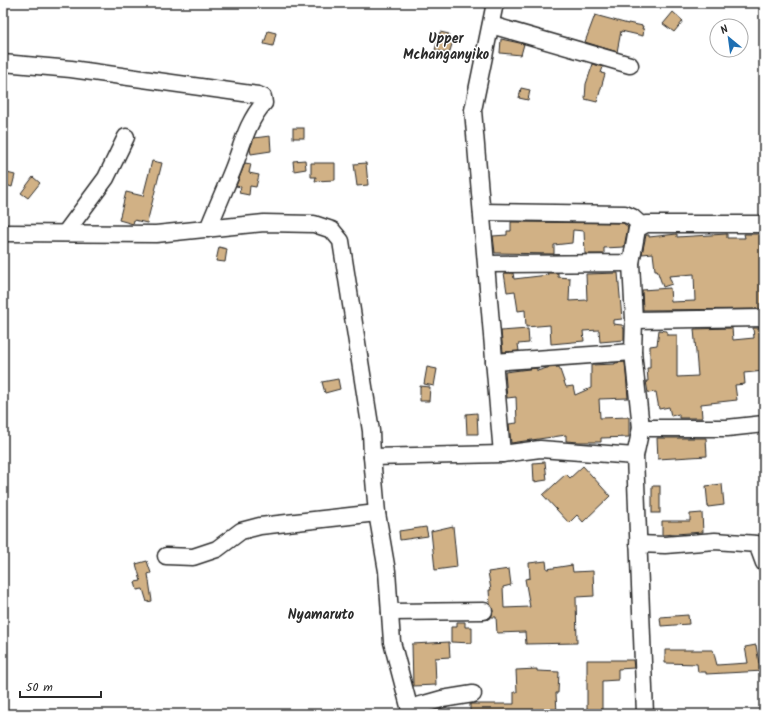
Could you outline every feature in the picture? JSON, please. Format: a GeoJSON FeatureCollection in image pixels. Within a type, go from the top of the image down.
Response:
{"type":"FeatureCollection","features":[{"type":"Feature","properties":{"kind":"street"},"geometry":{"type":"LineString","coordinates":[[495,3],[473,110],[502,454]]}},
{"type":"Feature","properties":{"kind":"street"},"geometry":{"type":"LineString","coordinates":[[491,25],[630,65]]}},
{"type":"Feature","properties":{"kind":"street"},"geometry":{"type":"LineString","coordinates":[[3,63],[71,69],[258,95],[263,97],[264,103],[257,111],[244,137],[233,169],[208,229]]}},
{"type":"Feature","properties":{"kind":"street"},"geometry":{"type":"LineString","coordinates":[[66,232],[106,178],[126,137]]}},
{"type":"Feature","properties":{"kind":"street"},"geometry":{"type":"LineString","coordinates":[[482,212],[625,214],[632,217],[641,225]]}},
{"type":"Feature","properties":{"kind":"street"},"geometry":{"type":"LineString","coordinates":[[645,714],[634,456],[642,428],[633,352],[634,320],[631,263],[637,229],[641,225],[661,222],[764,224]]}},
{"type":"Feature","properties":{"kind":"street"},"geometry":{"type":"LineString","coordinates":[[3,233],[66,232],[156,234],[264,223],[314,224],[332,230],[341,242],[371,431],[377,513],[384,546],[392,642],[410,711],[442,699],[473,694]]}},
{"type":"Feature","properties":{"kind":"street"},"geometry":{"type":"LineString","coordinates":[[487,264],[631,263]]}},
{"type":"Feature","properties":{"kind":"street"},"geometry":{"type":"LineString","coordinates":[[634,320],[764,318]]}},
{"type":"Feature","properties":{"kind":"street"},"geometry":{"type":"LineString","coordinates":[[494,362],[633,352]]}},
{"type":"Feature","properties":{"kind":"street"},"geometry":{"type":"LineString","coordinates":[[642,428],[727,428],[764,424]]}},
{"type":"Feature","properties":{"kind":"street"},"geometry":{"type":"LineString","coordinates":[[372,457],[502,454],[540,449],[634,456]]}},
{"type":"Feature","properties":{"kind":"street"},"geometry":{"type":"LineString","coordinates":[[166,556],[193,557],[217,549],[241,531],[260,526],[377,513]]}},
{"type":"Feature","properties":{"kind":"street"},"geometry":{"type":"LineString","coordinates":[[638,544],[665,545],[715,541],[761,545],[764,563]]}},
{"type":"Feature","properties":{"kind":"street"},"geometry":{"type":"LineString","coordinates":[[390,612],[484,611]]}},
{"type":"Feature","properties":{"kind":"building"},"geometry":{"type":"Polygon","coordinates":[[[673,12],[683,21],[674,32],[663,24],[673,12]]]}},
{"type":"Feature","properties":{"kind":"building"},"geometry":{"type":"Polygon","coordinates":[[[595,15],[628,24],[643,26],[643,36],[621,31],[617,52],[585,42],[595,15]]]}},
{"type":"Feature","properties":{"kind":"building"},"geometry":{"type":"Polygon","coordinates":[[[268,31],[276,33],[273,46],[264,44],[268,31]]]}},
{"type":"Feature","properties":{"kind":"building"},"geometry":{"type":"Polygon","coordinates":[[[440,32],[449,34],[448,39],[453,41],[449,54],[435,50],[440,32]]]}},
{"type":"Feature","properties":{"kind":"building"},"geometry":{"type":"Polygon","coordinates":[[[501,39],[524,44],[521,55],[500,53],[501,39]]]}},
{"type":"Feature","properties":{"kind":"building"},"geometry":{"type":"Polygon","coordinates":[[[593,64],[603,67],[601,73],[605,74],[597,102],[585,99],[586,84],[593,64]]]}},
{"type":"Feature","properties":{"kind":"building"},"geometry":{"type":"Polygon","coordinates":[[[521,88],[530,90],[528,100],[519,98],[521,88]]]}},
{"type":"Feature","properties":{"kind":"building"},"geometry":{"type":"Polygon","coordinates":[[[293,128],[304,128],[304,138],[293,138],[293,128]]]}},
{"type":"Feature","properties":{"kind":"building"},"geometry":{"type":"Polygon","coordinates":[[[270,136],[271,151],[251,154],[250,149],[254,138],[270,136]]]}},
{"type":"Feature","properties":{"kind":"building"},"geometry":{"type":"Polygon","coordinates":[[[305,160],[306,169],[294,171],[293,161],[305,160]]]}},
{"type":"Feature","properties":{"kind":"building"},"geometry":{"type":"Polygon","coordinates":[[[152,161],[162,163],[147,223],[134,220],[133,224],[119,220],[126,192],[143,196],[152,161]]]}},
{"type":"Feature","properties":{"kind":"building"},"geometry":{"type":"Polygon","coordinates":[[[245,163],[251,164],[249,173],[259,175],[256,187],[250,186],[249,195],[239,193],[241,187],[236,186],[245,163]]]}},
{"type":"Feature","properties":{"kind":"building"},"geometry":{"type":"Polygon","coordinates":[[[311,163],[335,163],[335,180],[315,181],[316,177],[311,177],[311,163]]]}},
{"type":"Feature","properties":{"kind":"building"},"geometry":{"type":"Polygon","coordinates":[[[366,163],[368,185],[357,186],[354,164],[366,163]]]}},
{"type":"Feature","properties":{"kind":"building"},"geometry":{"type":"Polygon","coordinates":[[[3,172],[15,175],[12,187],[3,184],[3,172]]]}},
{"type":"Feature","properties":{"kind":"building"},"geometry":{"type":"Polygon","coordinates":[[[33,177],[40,183],[28,198],[21,193],[33,177]]]}},
{"type":"Feature","properties":{"kind":"building"},"geometry":{"type":"Polygon","coordinates":[[[511,222],[623,223],[628,227],[624,247],[604,248],[604,254],[585,254],[584,231],[573,230],[572,243],[554,245],[554,254],[495,253],[493,236],[507,235],[507,231],[511,231],[511,222]]]}},
{"type":"Feature","properties":{"kind":"building"},"geometry":{"type":"Polygon","coordinates":[[[677,234],[677,237],[727,234],[727,238],[745,238],[744,234],[764,234],[764,309],[643,310],[642,290],[670,288],[671,302],[695,301],[694,274],[669,276],[672,284],[663,287],[657,270],[655,270],[653,253],[642,254],[646,235],[649,235],[649,237],[677,234]]]}},
{"type":"Feature","properties":{"kind":"building"},"geometry":{"type":"Polygon","coordinates":[[[219,247],[227,249],[225,262],[216,261],[219,247]]]}},
{"type":"Feature","properties":{"kind":"building"},"geometry":{"type":"Polygon","coordinates":[[[504,273],[513,273],[514,279],[548,275],[547,273],[558,273],[558,277],[570,278],[569,301],[587,300],[586,274],[618,273],[622,319],[613,320],[613,324],[622,325],[624,329],[624,340],[600,342],[599,330],[583,331],[584,341],[551,344],[550,325],[526,327],[525,310],[518,311],[515,291],[507,292],[504,273]]]}},
{"type":"Feature","properties":{"kind":"building"},"geometry":{"type":"Polygon","coordinates":[[[732,328],[733,340],[754,338],[753,328],[764,328],[764,340],[762,340],[764,371],[744,373],[745,384],[735,385],[737,400],[701,404],[702,418],[679,418],[679,414],[671,416],[669,407],[659,409],[656,392],[648,393],[646,381],[648,381],[647,368],[650,368],[650,346],[657,345],[659,330],[667,331],[667,335],[677,335],[677,377],[698,376],[694,329],[732,328]]]}},
{"type":"Feature","properties":{"kind":"building"},"geometry":{"type":"Polygon","coordinates":[[[528,329],[529,343],[518,344],[519,351],[503,352],[501,331],[528,329]]]}},
{"type":"Feature","properties":{"kind":"building"},"geometry":{"type":"Polygon","coordinates":[[[625,362],[628,398],[599,399],[600,418],[629,417],[629,437],[601,438],[601,442],[579,442],[566,441],[566,435],[511,443],[509,424],[517,423],[516,397],[507,398],[505,372],[537,368],[537,371],[559,367],[566,387],[573,386],[575,395],[591,388],[591,365],[625,362]]]}},
{"type":"Feature","properties":{"kind":"building"},"geometry":{"type":"Polygon","coordinates":[[[427,367],[437,369],[434,386],[424,384],[427,367]]]}},
{"type":"Feature","properties":{"kind":"building"},"geometry":{"type":"Polygon","coordinates":[[[338,379],[340,389],[325,393],[322,382],[338,379]]]}},
{"type":"Feature","properties":{"kind":"building"},"geometry":{"type":"Polygon","coordinates":[[[420,386],[430,387],[429,401],[420,401],[420,386]]]}},
{"type":"Feature","properties":{"kind":"building"},"geometry":{"type":"Polygon","coordinates":[[[477,413],[478,434],[467,434],[466,414],[477,413]]]}},
{"type":"Feature","properties":{"kind":"building"},"geometry":{"type":"Polygon","coordinates":[[[657,438],[706,438],[707,456],[658,459],[657,438]]]}},
{"type":"Feature","properties":{"kind":"building"},"geometry":{"type":"Polygon","coordinates":[[[545,462],[547,480],[534,482],[533,463],[545,462]]]}},
{"type":"Feature","properties":{"kind":"building"},"geometry":{"type":"Polygon","coordinates":[[[583,466],[610,496],[583,522],[577,515],[569,523],[543,495],[566,474],[570,478],[583,466]]]}},
{"type":"Feature","properties":{"kind":"building"},"geometry":{"type":"Polygon","coordinates":[[[722,484],[724,505],[708,507],[706,486],[722,484]]]}},
{"type":"Feature","properties":{"kind":"building"},"geometry":{"type":"Polygon","coordinates":[[[652,486],[660,486],[660,513],[652,513],[652,486]]]}},
{"type":"Feature","properties":{"kind":"building"},"geometry":{"type":"Polygon","coordinates":[[[702,513],[703,532],[662,535],[662,521],[690,521],[690,514],[702,513]]]}},
{"type":"Feature","properties":{"kind":"building"},"geometry":{"type":"Polygon","coordinates":[[[453,526],[457,567],[435,570],[431,531],[453,526]]]}},
{"type":"Feature","properties":{"kind":"building"},"geometry":{"type":"Polygon","coordinates":[[[426,527],[428,536],[400,540],[399,531],[426,527]]]}},
{"type":"Feature","properties":{"kind":"building"},"geometry":{"type":"Polygon","coordinates":[[[147,561],[151,573],[148,574],[152,601],[147,602],[143,589],[137,590],[135,582],[141,581],[136,564],[147,561]]]}},
{"type":"Feature","properties":{"kind":"building"},"geometry":{"type":"Polygon","coordinates":[[[546,561],[547,569],[572,565],[573,572],[593,571],[594,596],[576,597],[577,643],[526,644],[525,632],[497,633],[496,617],[491,617],[493,611],[490,604],[489,590],[491,590],[488,572],[509,569],[511,585],[503,587],[504,608],[530,607],[525,579],[530,578],[529,563],[546,561]]]}},
{"type":"Feature","properties":{"kind":"building"},"geometry":{"type":"Polygon","coordinates":[[[688,615],[689,624],[661,626],[660,617],[688,615]]]}},
{"type":"Feature","properties":{"kind":"building"},"geometry":{"type":"Polygon","coordinates":[[[457,622],[465,622],[465,627],[472,627],[472,643],[451,642],[451,627],[457,627],[457,622]]]}},
{"type":"Feature","properties":{"kind":"building"},"geometry":{"type":"Polygon","coordinates":[[[449,642],[450,657],[435,658],[436,685],[413,686],[412,644],[449,642]]]}},
{"type":"Feature","properties":{"kind":"building"},"geometry":{"type":"Polygon","coordinates":[[[756,645],[759,663],[764,663],[764,671],[706,674],[706,672],[698,672],[697,664],[665,663],[665,650],[713,650],[717,665],[748,663],[745,647],[756,645]]]}},
{"type":"Feature","properties":{"kind":"building"},"geometry":{"type":"Polygon","coordinates":[[[587,660],[633,660],[634,668],[618,669],[618,680],[602,681],[602,714],[587,714],[587,660]]]}},
{"type":"Feature","properties":{"kind":"building"},"geometry":{"type":"Polygon","coordinates":[[[537,669],[537,671],[559,672],[558,693],[556,693],[557,714],[470,714],[470,704],[514,704],[514,692],[517,692],[516,670],[537,669]]]}},
{"type":"Feature","properties":{"kind":"district","name":"Upper Mchanganyiko"},"geometry":{"type":"Point","coordinates":[446,48]}},
{"type":"Feature","properties":{"kind":"district","name":"Nyamaruto"},"geometry":{"type":"Point","coordinates":[321,615]}}]}
